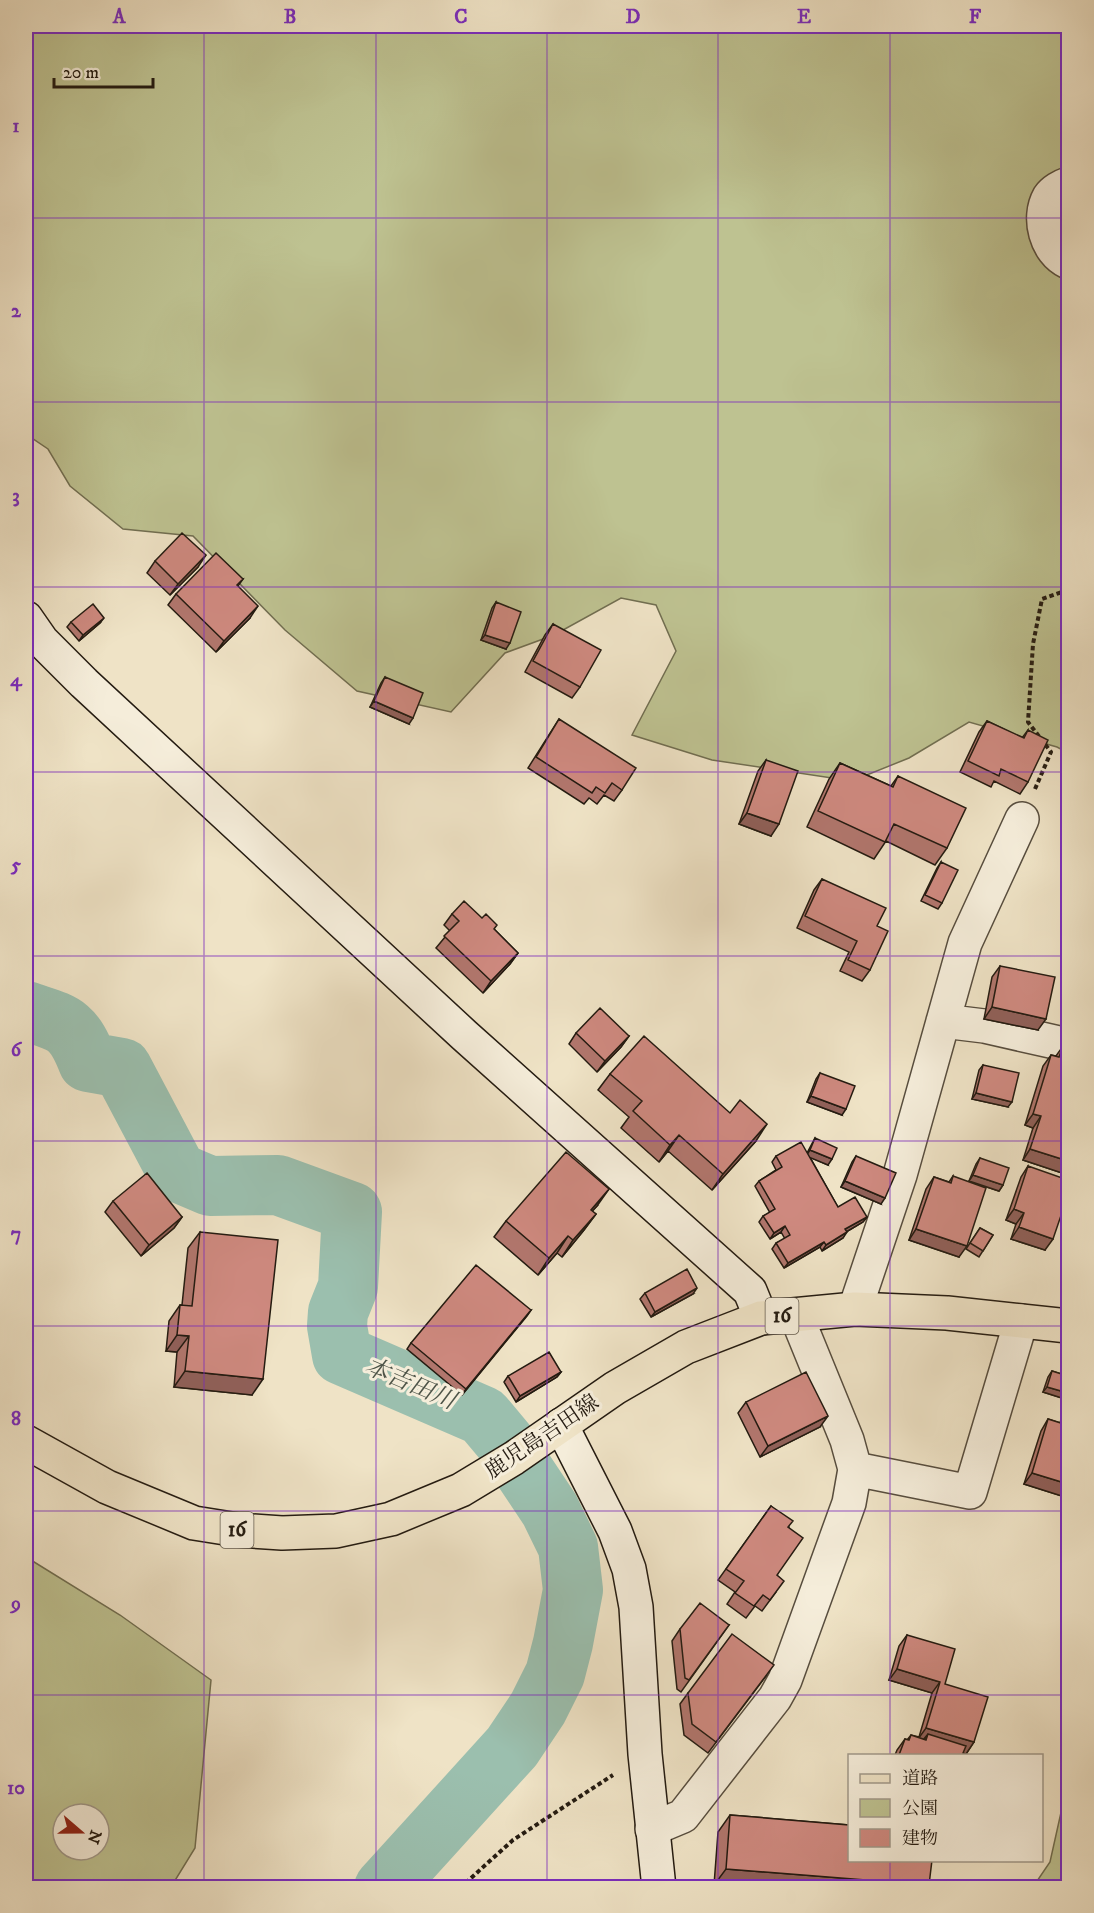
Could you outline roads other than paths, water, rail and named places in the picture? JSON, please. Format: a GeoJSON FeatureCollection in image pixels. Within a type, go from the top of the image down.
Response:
{"type":"FeatureCollection","features":[{"type":"Feature","properties":{"kind":"main road","name":"鹿児島吉田線"},"geometry":{"type":"LineString","coordinates":[[26,1442],[108,1487],[194,1523],[238,1530],[282,1533],[336,1531],[391,1519],[460,1490],[529,1448],[615,1388],[686,1347],[761,1318],[855,1309],[947,1313],[1068,1326]]}},
{"type":"Feature","properties":{"kind":"street"},"geometry":{"type":"LineString","coordinates":[[1068,184],[1050,196],[1044,216],[1046,233],[1052,249],[1068,262]]}},
{"type":"Feature","properties":{"kind":"street"},"geometry":{"type":"LineString","coordinates":[[26,618],[42,641],[93,692],[464,1035],[750,1291],[761,1318]]}},
{"type":"Feature","properties":{"kind":"street"},"geometry":{"type":"LineString","coordinates":[[855,1309],[900,1176],[965,943],[1022,819]]}},
{"type":"Feature","properties":{"kind":"street"},"geometry":{"type":"LineString","coordinates":[[943,1021],[984,1026],[1068,1045]]}},
{"type":"Feature","properties":{"kind":"street"},"geometry":{"type":"LineString","coordinates":[[652,1829],[683,1816],[775,1698],[785,1680],[849,1503],[855,1469],[847,1440],[796,1316]]}},
{"type":"Feature","properties":{"kind":"street"},"geometry":{"type":"LineString","coordinates":[[855,1469],[970,1492],[1021,1321]]}},
{"type":"Feature","properties":{"kind":"street"},"geometry":{"type":"LineString","coordinates":[[561,1425],[615,1531],[629,1569],[636,1607],[645,1754],[659,1887]]}},
{"type":"Feature","properties":{"kind":"waterway","name":"本吉田川"},"geometry":{"type":"LineString","coordinates":[[26,1011],[65,1026],[77,1039],[88,1062],[122,1068],[177,1172],[210,1186],[278,1185],[352,1212],[348,1287],[338,1312],[337,1326],[342,1355],[483,1416],[504,1441],[550,1510],[568,1547],[573,1590],[555,1674],[538,1708],[512,1747],[384,1888]]}}]}
